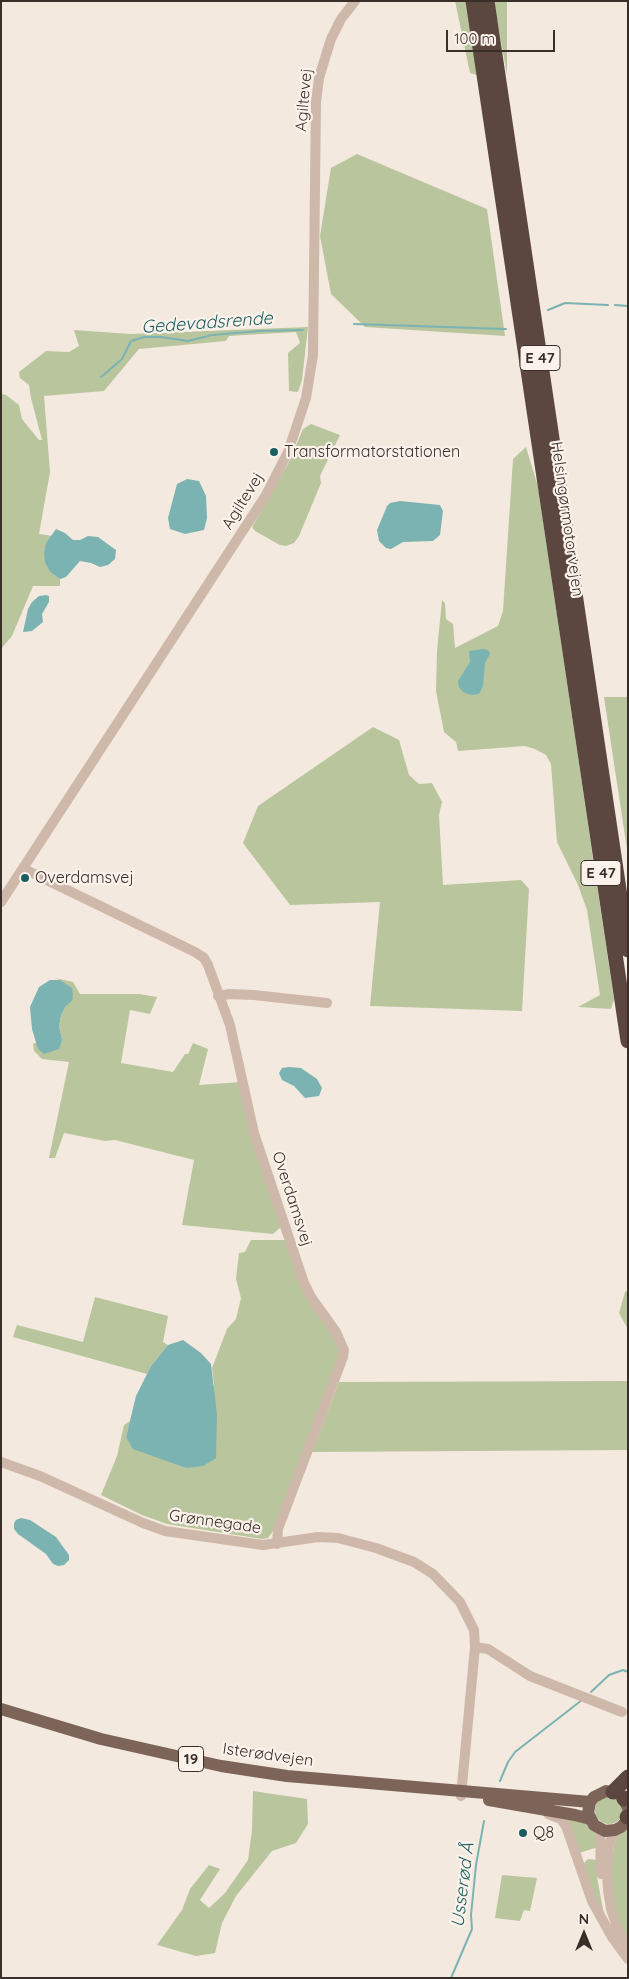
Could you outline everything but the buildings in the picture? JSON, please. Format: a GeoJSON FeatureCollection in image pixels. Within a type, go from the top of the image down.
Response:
{"type":"FeatureCollection","features":[{"type":"Feature","properties":{"kind":"highway","name":"Helsingørmotorvejen"},"geometry":{"type":"LineString","coordinates":[[473,1],[628,1041]]}},
{"type":"Feature","properties":{"kind":"highway","name":"Helsingørmotorvejen"},"geometry":{"type":"LineString","coordinates":[[487,1],[628,950]]}},
{"type":"Feature","properties":{"kind":"highway"},"geometry":{"type":"LineString","coordinates":[[623,1799],[628,1777]]}},
{"type":"Feature","properties":{"kind":"main road","name":"Isterødvejen"},"geometry":{"type":"LineString","coordinates":[[1,1710],[100,1739],[221,1766],[287,1776],[461,1793],[590,1802]]}},
{"type":"Feature","properties":{"kind":"main road","name":"Isterødvejen"},"geometry":{"type":"LineString","coordinates":[[461,1793],[516,1805],[575,1814],[590,1819]]}},
{"type":"Feature","properties":{"kind":"main road","name":"19"},"geometry":{"type":"LineString","coordinates":[[590,1802],[600,1793],[623,1799]]}},
{"type":"Feature","properties":{"kind":"main road"},"geometry":{"type":"LineString","coordinates":[[590,1802],[588,1808],[590,1819],[600,1830],[615,1830],[621,1827],[628,1816]]}},
{"type":"Feature","properties":{"kind":"street","name":"Agiltevej"},"geometry":{"type":"LineString","coordinates":[[1,902],[266,495],[300,421],[310,376],[315,332],[316,102],[319,78],[331,39],[341,20],[355,1]]}},
{"type":"Feature","properties":{"kind":"street","name":"Overdamsvej"},"geometry":{"type":"LineString","coordinates":[[24,869],[198,954],[204,958],[208,965],[230,1025],[254,1133],[304,1283],[311,1297],[336,1332],[344,1350],[278,1529],[277,1544]]}},
{"type":"Feature","properties":{"kind":"street"},"geometry":{"type":"LineString","coordinates":[[218,996],[230,994],[254,995],[327,1003]]}},
{"type":"Feature","properties":{"kind":"street","name":"Grønnegade"},"geometry":{"type":"LineString","coordinates":[[1,1462],[40,1476],[165,1531],[263,1545],[318,1537],[338,1538],[376,1548],[414,1562],[433,1574],[460,1602],[474,1630],[475,1647],[461,1793]]}},
{"type":"Feature","properties":{"kind":"street"},"geometry":{"type":"LineString","coordinates":[[475,1647],[488,1649],[530,1676],[622,1712]]}},
{"type":"Feature","properties":{"kind":"street"},"geometry":{"type":"LineString","coordinates":[[516,1805],[554,1815],[566,1826],[592,1901],[612,1937],[628,1960]]}},
{"type":"Feature","properties":{"kind":"street"},"geometry":{"type":"LineString","coordinates":[[600,1830],[602,1894],[612,1937]]}},
{"type":"Feature","properties":{"kind":"street"},"geometry":{"type":"LineString","coordinates":[[615,1830],[609,1844],[608,1890],[611,1909],[617,1927],[628,1947]]}},
{"type":"Feature","properties":{"kind":"green space"},"geometry":{"type":"Polygon","coordinates":[[[455,1],[466,1],[477,75],[470,73],[455,1]]]}},
{"type":"Feature","properties":{"kind":"green space"},"geometry":{"type":"Polygon","coordinates":[[[494,1],[507,1],[507,75],[494,1]]]}},
{"type":"Feature","properties":{"kind":"green space"},"geometry":{"type":"Polygon","coordinates":[[[357,154],[487,209],[505,336],[365,327],[331,294],[320,236],[331,168],[357,154]]]}},
{"type":"Feature","properties":{"kind":"green space"},"geometry":{"type":"Polygon","coordinates":[[[308,327],[302,380],[298,392],[289,391],[288,353],[300,343],[296,332],[229,336],[226,341],[139,349],[104,391],[44,396],[50,472],[39,534],[52,536],[46,543],[44,552],[50,572],[60,579],[60,586],[33,586],[12,636],[1,649],[1,394],[6,395],[19,405],[22,419],[39,440],[42,440],[29,385],[20,378],[19,372],[46,351],[69,352],[79,346],[74,330],[130,334],[308,327]]]}},
{"type":"Feature","properties":{"kind":"green space"},"geometry":{"type":"Polygon","coordinates":[[[311,424],[340,435],[320,476],[321,483],[299,536],[294,543],[286,546],[280,545],[255,531],[252,527],[289,462],[303,429],[311,424]]]}},
{"type":"Feature","properties":{"kind":"green space"},"geometry":{"type":"Polygon","coordinates":[[[526,447],[538,487],[614,1000],[611,1009],[578,1007],[600,995],[587,910],[578,885],[557,842],[551,764],[546,755],[525,746],[458,751],[456,742],[444,732],[436,691],[437,651],[442,600],[445,603],[446,619],[453,624],[455,648],[498,626],[503,611],[513,459],[526,447]]]}},
{"type":"Feature","properties":{"kind":"green space"},"geometry":{"type":"Polygon","coordinates":[[[604,697],[628,697],[628,856],[604,697]]]}},
{"type":"Feature","properties":{"kind":"green space"},"geometry":{"type":"Polygon","coordinates":[[[373,727],[399,740],[409,775],[419,784],[432,783],[442,802],[439,815],[443,885],[521,880],[529,889],[522,1011],[370,1006],[380,902],[290,905],[243,843],[258,806],[373,727]]]}},
{"type":"Feature","properties":{"kind":"green space"},"geometry":{"type":"Polygon","coordinates":[[[55,978],[73,982],[80,994],[139,994],[157,997],[150,1014],[130,1010],[121,1063],[173,1072],[185,1054],[188,1054],[193,1043],[208,1049],[199,1085],[241,1082],[282,1226],[273,1234],[182,1225],[194,1160],[115,1140],[105,1141],[64,1133],[55,1158],[49,1158],[69,1062],[42,1059],[34,1051],[33,1044],[37,1042],[38,1049],[62,1040],[59,1026],[61,1016],[65,1007],[72,1001],[60,980],[55,978]]]}},
{"type":"Feature","properties":{"kind":"green space"},"geometry":{"type":"Polygon","coordinates":[[[251,1240],[286,1240],[340,1349],[340,1357],[273,1531],[268,1538],[262,1539],[167,1524],[142,1515],[101,1495],[117,1456],[124,1425],[130,1421],[126,1437],[163,1459],[186,1468],[214,1384],[212,1368],[227,1329],[236,1319],[241,1298],[236,1279],[239,1253],[245,1252],[251,1240]]]}},
{"type":"Feature","properties":{"kind":"green space"},"geometry":{"type":"Polygon","coordinates":[[[628,1290],[628,1329],[619,1313],[625,1292],[628,1290]]]}},
{"type":"Feature","properties":{"kind":"green space"},"geometry":{"type":"Polygon","coordinates":[[[95,1297],[168,1316],[163,1342],[168,1345],[147,1374],[13,1337],[17,1325],[83,1342],[95,1297]]]}},
{"type":"Feature","properties":{"kind":"green space"},"geometry":{"type":"Polygon","coordinates":[[[628,1381],[628,1450],[312,1452],[339,1382],[628,1381]]]}},
{"type":"Feature","properties":{"kind":"green space"},"geometry":{"type":"Polygon","coordinates":[[[253,1791],[307,1799],[308,1824],[296,1843],[272,1851],[236,1896],[222,1923],[215,1953],[196,1956],[157,1945],[182,1910],[190,1889],[209,1865],[220,1869],[200,1900],[209,1908],[225,1893],[248,1860],[252,1830],[253,1791]]]}},
{"type":"Feature","properties":{"kind":"green space"},"geometry":{"type":"Polygon","coordinates":[[[609,1796],[619,1800],[623,1810],[619,1820],[609,1824],[599,1820],[595,1810],[599,1800],[609,1796]]]}},
{"type":"Feature","properties":{"kind":"green space"},"geometry":{"type":"Polygon","coordinates":[[[566,1816],[582,1820],[596,1831],[597,1846],[595,1848],[579,1853],[566,1816]]]}},
{"type":"Feature","properties":{"kind":"green space"},"geometry":{"type":"Polygon","coordinates":[[[628,1828],[628,1940],[617,1917],[611,1869],[617,1837],[619,1833],[628,1828]]]}},
{"type":"Feature","properties":{"kind":"green space"},"geometry":{"type":"Polygon","coordinates":[[[588,1859],[598,1860],[597,1877],[604,1915],[592,1890],[584,1863],[588,1859]]]}},
{"type":"Feature","properties":{"kind":"green space"},"geometry":{"type":"Polygon","coordinates":[[[502,1875],[537,1878],[530,1911],[524,1910],[520,1921],[495,1918],[502,1875]]]}},
{"type":"Feature","properties":{"kind":"water"},"geometry":{"type":"Polygon","coordinates":[[[187,479],[199,481],[206,496],[207,518],[204,530],[185,534],[170,529],[168,518],[177,484],[187,479]]]}},
{"type":"Feature","properties":{"kind":"water"},"geometry":{"type":"Polygon","coordinates":[[[400,501],[440,505],[443,511],[440,535],[433,541],[403,542],[391,549],[386,548],[379,541],[377,530],[387,506],[390,503],[400,501]]]}},
{"type":"Feature","properties":{"kind":"water"},"geometry":{"type":"Polygon","coordinates":[[[56,529],[65,533],[73,540],[80,540],[88,536],[98,537],[116,550],[115,559],[108,565],[100,567],[80,561],[66,577],[60,579],[50,572],[45,562],[44,552],[46,543],[56,529]]]}},
{"type":"Feature","properties":{"kind":"water"},"geometry":{"type":"Polygon","coordinates":[[[39,596],[49,596],[49,602],[42,614],[43,622],[32,631],[23,632],[28,609],[32,602],[39,596]]]}},
{"type":"Feature","properties":{"kind":"water"},"geometry":{"type":"Polygon","coordinates":[[[488,650],[490,654],[485,663],[483,686],[479,694],[471,695],[463,692],[459,687],[458,681],[470,662],[469,651],[488,650]]]}},
{"type":"Feature","properties":{"kind":"water"},"geometry":{"type":"Polygon","coordinates":[[[50,980],[60,980],[72,988],[73,994],[72,1001],[65,1007],[61,1016],[59,1026],[62,1040],[59,1049],[44,1054],[38,1049],[32,1029],[30,1007],[39,987],[50,980]]]}},
{"type":"Feature","properties":{"kind":"water"},"geometry":{"type":"Polygon","coordinates":[[[282,1068],[301,1068],[317,1079],[322,1088],[319,1096],[305,1098],[294,1086],[282,1080],[279,1073],[282,1068]]]}},
{"type":"Feature","properties":{"kind":"water"},"geometry":{"type":"Polygon","coordinates":[[[183,1340],[201,1353],[211,1364],[217,1414],[216,1458],[203,1466],[186,1468],[133,1449],[126,1437],[136,1396],[151,1366],[168,1345],[183,1340]]]}},
{"type":"Feature","properties":{"kind":"water"},"geometry":{"type":"Polygon","coordinates":[[[21,1518],[30,1520],[56,1537],[69,1555],[69,1560],[64,1565],[58,1566],[53,1564],[46,1554],[18,1534],[14,1529],[14,1523],[21,1518]]]}},
{"type":"Feature","properties":{"kind":"waterway","name":"Gedevadsrende"},"geometry":{"type":"LineString","coordinates":[[548,310],[565,303],[608,305]]}},
{"type":"Feature","properties":{"kind":"waterway","name":"Gedevadsrende"},"geometry":{"type":"LineString","coordinates":[[615,305],[628,306]]}},
{"type":"Feature","properties":{"kind":"waterway","name":"Gedevadsrende"},"geometry":{"type":"LineString","coordinates":[[354,324],[506,329]]}},
{"type":"Feature","properties":{"kind":"waterway","name":"Gedevadsrende"},"geometry":{"type":"LineString","coordinates":[[101,377],[122,359],[131,341],[144,337],[161,337],[188,341],[212,335],[303,330]]}},
{"type":"Feature","properties":{"kind":"waterway","name":"Usserød Å"},"geometry":{"type":"LineString","coordinates":[[591,1692],[609,1675],[623,1670],[628,1672]]}},
{"type":"Feature","properties":{"kind":"waterway","name":"Usserød Å"},"geometry":{"type":"LineString","coordinates":[[500,1781],[508,1762],[515,1752],[582,1700]]}},
{"type":"Feature","properties":{"kind":"waterway","name":"Usserød Å"},"geometry":{"type":"LineString","coordinates":[[451,1978],[472,1929],[471,1915],[476,1865],[484,1821]]}},
{"type":"Feature","properties":{"kind":"place","name":"Transformatorstationen"},"geometry":{"type":"Point","coordinates":[274,452]}},
{"type":"Feature","properties":{"kind":"place","name":"Overdamsvej"},"geometry":{"type":"Point","coordinates":[25,878]}},
{"type":"Feature","properties":{"kind":"place","name":"Q8"},"geometry":{"type":"Point","coordinates":[523,1833]}}]}
